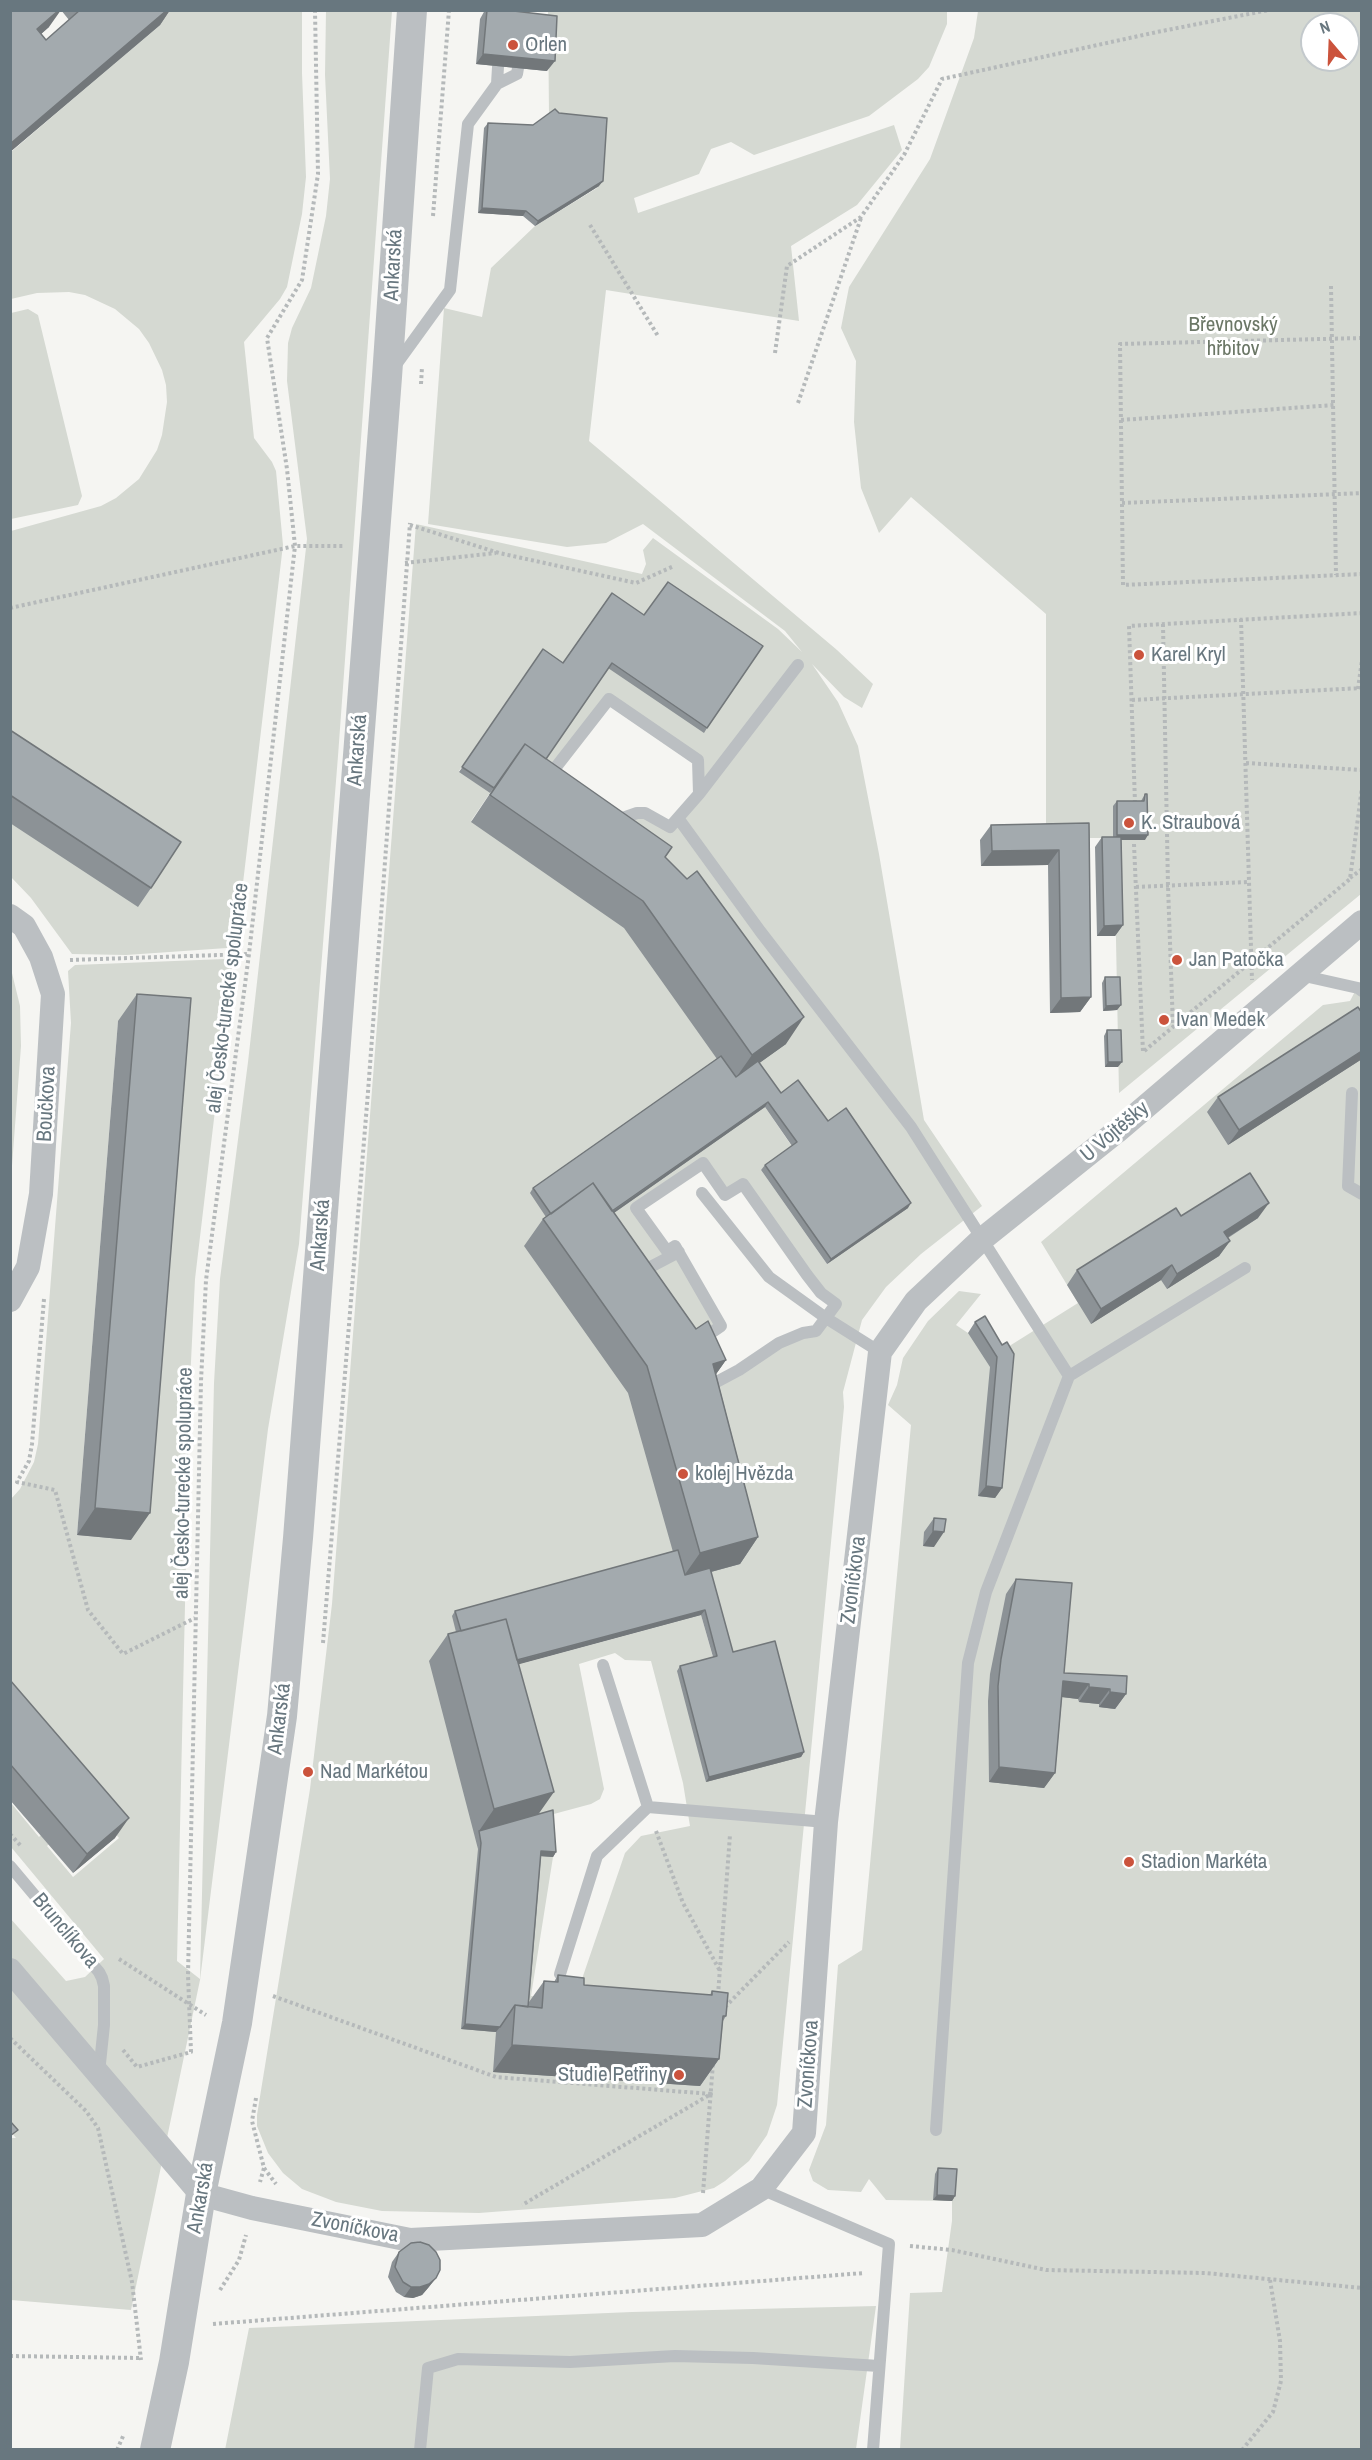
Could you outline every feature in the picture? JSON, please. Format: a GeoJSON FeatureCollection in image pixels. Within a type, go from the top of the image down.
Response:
{"type":"FeatureCollection","features":[{"type":"Feature","properties":{"kind":"street","name":"Ankarská"},"geometry":{"type":"LineString","coordinates":[[155,2450],[174,2362],[201,2194],[237,2024],[282,1716],[298,1538],[387,377],[412,10]]}},
{"type":"Feature","properties":{"kind":"street","name":"Boučkova"},"geometry":{"type":"LineString","coordinates":[[10,916],[24,926],[41,957],[53,994],[41,1194],[28,1267],[12,1297]]}},
{"type":"Feature","properties":{"kind":"street","name":"U Vojtěšky"},"geometry":{"type":"LineString","coordinates":[[880,1352],[916,1301],[981,1240],[1116,1132],[1362,922]]}},
{"type":"Feature","properties":{"kind":"street","name":"Zvoníčkova"},"geometry":{"type":"LineString","coordinates":[[201,2194],[252,2208],[410,2240],[702,2225],[761,2189],[804,2133],[826,1822],[880,1352]]}},
{"type":"Feature","properties":{"kind":"street"},"geometry":{"type":"LineString","coordinates":[[10,1970],[201,2194]]}},
{"type":"Feature","properties":{"kind":"lane"},"geometry":{"type":"LineString","coordinates":[[519,10],[522,13],[521,23]]}},
{"type":"Feature","properties":{"kind":"lane"},"geometry":{"type":"LineString","coordinates":[[497,84],[498,67]]}},
{"type":"Feature","properties":{"kind":"lane"},"geometry":{"type":"LineString","coordinates":[[387,377],[450,290],[468,124],[497,84],[517,74],[518,68]]}},
{"type":"Feature","properties":{"kind":"lane"},"geometry":{"type":"LineString","coordinates":[[699,794],[698,760],[609,699],[542,785],[578,808],[614,821],[637,813],[645,813],[670,827],[699,794],[798,665]]}},
{"type":"Feature","properties":{"kind":"lane"},"geometry":{"type":"LineString","coordinates":[[678,818],[760,931],[911,1127],[1069,1376]]}},
{"type":"Feature","properties":{"kind":"lane"},"geometry":{"type":"LineString","coordinates":[[1299,974],[1358,988],[1362,991]]}},
{"type":"Feature","properties":{"kind":"lane"},"geometry":{"type":"LineString","coordinates":[[1352,1093],[1348,1186],[1362,1194]]}},
{"type":"Feature","properties":{"kind":"lane"},"geometry":{"type":"LineString","coordinates":[[704,1163],[725,1195],[743,1184],[807,1275],[821,1293],[836,1304],[816,1331],[803,1333],[780,1343],[740,1370],[707,1387],[689,1348],[722,1326],[679,1252],[675,1246],[667,1251],[636,1208],[704,1163]]}},
{"type":"Feature","properties":{"kind":"lane"},"geometry":{"type":"LineString","coordinates":[[702,1193],[769,1277],[825,1318],[880,1352]]}},
{"type":"Feature","properties":{"kind":"lane"},"geometry":{"type":"LineString","coordinates":[[634,1276],[679,1252]]}},
{"type":"Feature","properties":{"kind":"lane"},"geometry":{"type":"LineString","coordinates":[[936,2130],[968,1664],[986,1592],[1069,1376],[1245,1268]]}},
{"type":"Feature","properties":{"kind":"lane"},"geometry":{"type":"LineString","coordinates":[[603,1665],[648,1807]]}},
{"type":"Feature","properties":{"kind":"lane"},"geometry":{"type":"LineString","coordinates":[[561,1974],[597,1856],[648,1807],[826,1822]]}},
{"type":"Feature","properties":{"kind":"lane","name":"Brunclíkova"},"geometry":{"type":"LineString","coordinates":[[10,1866],[99,1971],[102,1978],[104,2025],[99,2074]]}},
{"type":"Feature","properties":{"kind":"lane"},"geometry":{"type":"LineString","coordinates":[[761,2189],[889,2244],[873,2450]]}},
{"type":"Feature","properties":{"kind":"lane"},"geometry":{"type":"LineString","coordinates":[[420,2450],[428,2368],[458,2359],[570,2362],[675,2356],[753,2358],[879,2366]]}},
{"type":"Feature","properties":{"kind":"path","name":"alej Česko-turecké spolupráce"},"geometry":{"type":"LineString","coordinates":[[137,2067],[191,2052],[189,2004],[196,1618],[201,1381],[206,1280],[249,954],[295,546],[287,469],[267,338],[302,280],[318,174],[315,10]]}},
{"type":"Feature","properties":{"kind":"path"},"geometry":{"type":"LineString","coordinates":[[798,403],[861,217],[904,155],[942,79],[1269,10]]}},
{"type":"Feature","properties":{"kind":"path"},"geometry":{"type":"LineString","coordinates":[[774,353],[787,266],[861,217]]}},
{"type":"Feature","properties":{"kind":"path"},"geometry":{"type":"LineString","coordinates":[[590,225],[658,336]]}},
{"type":"Feature","properties":{"kind":"path"},"geometry":{"type":"LineString","coordinates":[[1331,286],[1336,575]]}},
{"type":"Feature","properties":{"kind":"path"},"geometry":{"type":"LineString","coordinates":[[1362,338],[1120,344],[1123,585],[1362,574]]}},
{"type":"Feature","properties":{"kind":"path"},"geometry":{"type":"LineString","coordinates":[[1121,420],[1334,405]]}},
{"type":"Feature","properties":{"kind":"path"},"geometry":{"type":"LineString","coordinates":[[1122,503],[1362,493]]}},
{"type":"Feature","properties":{"kind":"path"},"geometry":{"type":"LineString","coordinates":[[410,525],[499,553],[636,583],[674,566]]}},
{"type":"Feature","properties":{"kind":"path"},"geometry":{"type":"LineString","coordinates":[[10,608],[295,546],[344,545],[343,554]]}},
{"type":"Feature","properties":{"kind":"path"},"geometry":{"type":"LineString","coordinates":[[408,563],[499,553]]}},
{"type":"Feature","properties":{"kind":"path"},"geometry":{"type":"LineString","coordinates":[[1135,804],[1129,626],[1362,613]]}},
{"type":"Feature","properties":{"kind":"path"},"geometry":{"type":"LineString","coordinates":[[1241,619],[1252,984],[1266,1003]]}},
{"type":"Feature","properties":{"kind":"path"},"geometry":{"type":"LineString","coordinates":[[1163,624],[1173,1027]]}},
{"type":"Feature","properties":{"kind":"path"},"geometry":{"type":"LineString","coordinates":[[1132,699],[1360,688],[1362,660]]}},
{"type":"Feature","properties":{"kind":"path"},"geometry":{"type":"LineString","coordinates":[[1246,763],[1362,770]]}},
{"type":"Feature","properties":{"kind":"path"},"geometry":{"type":"LineString","coordinates":[[1350,879],[1362,787]]}},
{"type":"Feature","properties":{"kind":"path"},"geometry":{"type":"LineString","coordinates":[[1134,844],[1143,1052],[1362,869]]}},
{"type":"Feature","properties":{"kind":"path"},"geometry":{"type":"LineString","coordinates":[[1136,887],[1248,882]]}},
{"type":"Feature","properties":{"kind":"path"},"geometry":{"type":"LineString","coordinates":[[46,971],[63,961],[74,960],[249,954]]}},
{"type":"Feature","properties":{"kind":"path"},"geometry":{"type":"LineString","coordinates":[[12,1297],[45,1299],[32,1444],[29,1461],[17,1482],[55,1490],[88,1610],[123,1654],[196,1618]]}},
{"type":"Feature","properties":{"kind":"path"},"geometry":{"type":"LineString","coordinates":[[648,1807],[683,1903],[720,1971]]}},
{"type":"Feature","properties":{"kind":"path"},"geometry":{"type":"LineString","coordinates":[[717,2005],[731,1814]]}},
{"type":"Feature","properties":{"kind":"path"},"geometry":{"type":"LineString","coordinates":[[10,1834],[26,1852]]}},
{"type":"Feature","properties":{"kind":"path"},"geometry":{"type":"LineString","coordinates":[[724,2008],[794,1936]]}},
{"type":"Feature","properties":{"kind":"path"},"geometry":{"type":"LineString","coordinates":[[118,1959],[211,2018]]}},
{"type":"Feature","properties":{"kind":"path"},"geometry":{"type":"LineString","coordinates":[[273,1996],[496,2077],[711,2094]]}},
{"type":"Feature","properties":{"kind":"path"},"geometry":{"type":"LineString","coordinates":[[10,2038],[86,2111],[98,2128],[132,2282],[141,2358],[10,2356]]}},
{"type":"Feature","properties":{"kind":"path"},"geometry":{"type":"LineString","coordinates":[[702,2202],[713,2061]]}},
{"type":"Feature","properties":{"kind":"path"},"geometry":{"type":"LineString","coordinates":[[517,2207],[711,2094]]}},
{"type":"Feature","properties":{"kind":"path"},"geometry":{"type":"LineString","coordinates":[[264,2168],[281,2192]]}},
{"type":"Feature","properties":{"kind":"path"},"geometry":{"type":"LineString","coordinates":[[219,2295],[220,2286],[239,2260],[252,2208]]}},
{"type":"Feature","properties":{"kind":"path"},"geometry":{"type":"LineString","coordinates":[[889,2244],[952,2250],[1046,2270],[1205,2273],[1362,2288]]}},
{"type":"Feature","properties":{"kind":"path"},"geometry":{"type":"LineString","coordinates":[[213,2324],[886,2271]]}},
{"type":"Feature","properties":{"kind":"path"},"geometry":{"type":"LineString","coordinates":[[1242,2450],[1273,2412],[1281,2381],[1280,2341],[1270,2280]]}},
{"type":"Feature","properties":{"kind":"path"},"geometry":{"type":"LineString","coordinates":[[211,2335],[215,2314]]}},
{"type":"Feature","properties":{"kind":"green space"},"geometry":{"type":"Polygon","coordinates":[[[148,11],[302,11],[306,177],[302,214],[287,287],[280,299],[244,342],[254,438],[276,471],[283,545],[236,942],[227,948],[126,955],[72,954],[31,898],[11,877],[11,531],[101,506],[116,498],[139,479],[157,450],[162,435],[167,402],[166,385],[162,370],[149,343],[139,329],[115,309],[85,295],[69,292],[37,293],[11,299],[11,152],[159,25],[148,11]]]}},
{"type":"Feature","properties":{"kind":"green space"},"geometry":{"type":"Polygon","coordinates":[[[326,11],[392,11],[338,756],[299,1244],[268,1429],[200,1980],[131,2310],[11,2300],[10,2138],[16,2138],[10,2131],[10,1918],[66,1981],[85,1977],[104,1959],[11,1847],[11,1803],[39,1837],[41,1835],[49,1844],[47,1846],[73,1877],[119,1838],[11,1710],[11,1499],[20,1489],[34,1462],[38,1444],[71,1023],[68,971],[75,965],[224,959],[230,962],[232,967],[195,1279],[190,1382],[177,1961],[200,1979],[214,1383],[220,1279],[248,1062],[307,539],[287,381],[288,343],[292,328],[311,288],[326,216],[330,179],[325,75],[326,11]],[[118,1021],[77,1535],[130,1540],[118,1021]]]}},
{"type":"Feature","properties":{"kind":"green space"},"geometry":{"type":"Polygon","coordinates":[[[548,11],[947,11],[947,24],[929,67],[918,79],[869,116],[754,155],[731,142],[711,149],[699,174],[634,198],[638,213],[894,125],[902,150],[857,205],[791,246],[799,321],[606,290],[589,441],[837,650],[873,684],[862,708],[844,697],[812,664],[838,702],[858,746],[879,854],[924,1120],[982,1206],[921,1254],[886,1287],[862,1320],[843,1392],[844,1407],[777,2105],[767,2135],[749,2161],[725,2181],[714,2188],[675,2198],[479,2213],[382,2211],[336,2202],[302,2189],[283,2173],[268,2153],[257,2126],[257,2115],[310,1789],[332,1604],[416,524],[642,574],[646,564],[643,550],[653,538],[778,629],[802,652],[785,631],[643,524],[606,543],[567,547],[428,524],[444,308],[482,317],[491,268],[535,226],[597,188],[599,162],[549,115],[548,11]],[[664,587],[641,620],[560,668],[539,654],[459,771],[490,793],[471,821],[527,786],[664,587]],[[609,699],[542,785],[597,817],[645,813],[669,827],[699,794],[698,760],[609,699]],[[795,1086],[765,1107],[793,1148],[761,1170],[827,1264],[824,1126],[795,1086]],[[703,1163],[637,1208],[689,1271],[721,1326],[689,1348],[707,1387],[779,1343],[816,1331],[836,1304],[743,1185],[725,1195],[703,1163]],[[717,1610],[494,1671],[701,1615],[714,1661],[729,1657],[717,1610]],[[615,1653],[579,1664],[604,1789],[600,1799],[591,1804],[550,1815],[553,1857],[531,1996],[578,2000],[583,1976],[625,1853],[641,1836],[690,1826],[683,1783],[651,1661],[625,1660],[615,1653]]]}},
{"type":"Feature","properties":{"kind":"green space","name":"Břevnovský hřbitov"},"geometry":{"type":"Polygon","coordinates":[[[978,11],[1361,11],[1361,894],[1119,1093],[1114,838],[1046,838],[1046,614],[911,497],[879,533],[861,488],[854,422],[856,361],[841,328],[849,287],[930,159],[974,38],[978,11]]]}},
{"type":"Feature","properties":{"kind":"green space"},"geometry":{"type":"Polygon","coordinates":[[[28,309],[38,315],[82,496],[78,505],[11,519],[11,313],[28,309]]]}},
{"type":"Feature","properties":{"kind":"green space"},"geometry":{"type":"Polygon","coordinates":[[[11,969],[20,1006],[21,1046],[11,1179],[11,969]]]}},
{"type":"Feature","properties":{"kind":"green space","name":"Stadion Markéta"},"geometry":{"type":"Polygon","coordinates":[[[1361,980],[1361,2449],[900,2449],[910,2293],[942,2292],[952,2221],[952,2201],[886,2200],[869,2179],[861,2192],[828,2190],[813,2181],[809,2170],[826,2125],[838,1965],[862,1950],[911,1425],[888,1405],[897,1385],[903,1358],[928,1321],[959,1291],[981,1294],[956,1325],[968,1333],[978,1327],[995,1355],[1078,1303],[1041,1242],[1323,1005],[1350,1001],[1361,980]]]}},
{"type":"Feature","properties":{"kind":"green space"},"geometry":{"type":"Polygon","coordinates":[[[876,2306],[856,2449],[225,2450],[249,2328],[632,2312],[876,2306]]]}},
{"type":"Feature","properties":{"kind":"building"},"geometry":{"type":"Polygon","coordinates":[[[10,10],[59,10],[37,29],[46,40],[80,10],[167,10],[10,144],[10,10]]]}},
{"type":"Feature","properties":{"kind":"building","name":"Orlen"},"geometry":{"type":"Polygon","coordinates":[[[487,10],[557,16],[555,61],[483,54],[487,10]]]}},
{"type":"Feature","properties":{"kind":"building"},"geometry":{"type":"Polygon","coordinates":[[[555,109],[559,113],[607,118],[603,181],[538,221],[526,211],[482,208],[488,123],[533,125],[555,109]]]}},
{"type":"Feature","properties":{"kind":"building"},"geometry":{"type":"Polygon","coordinates":[[[668,582],[763,646],[707,728],[612,663],[546,759],[525,744],[494,788],[462,767],[543,649],[563,663],[612,593],[644,615],[668,582]]]}},
{"type":"Feature","properties":{"kind":"building"},"geometry":{"type":"Polygon","coordinates":[[[10,730],[181,842],[151,888],[10,795],[10,730]]]}},
{"type":"Feature","properties":{"kind":"building"},"geometry":{"type":"Polygon","coordinates":[[[525,744],[672,847],[665,857],[687,879],[697,871],[804,1017],[752,1055],[643,901],[490,795],[525,744]]]}},
{"type":"Feature","properties":{"kind":"building","name":"K. Straubová"},"geometry":{"type":"Polygon","coordinates":[[[1145,794],[1147,794],[1148,835],[1117,835],[1117,801],[1144,801],[1145,794]]]}},
{"type":"Feature","properties":{"kind":"building"},"geometry":{"type":"Polygon","coordinates":[[[1089,823],[1091,997],[1061,998],[1059,850],[992,851],[991,825],[1089,823]]]}},
{"type":"Feature","properties":{"kind":"building"},"geometry":{"type":"Polygon","coordinates":[[[1102,837],[1121,837],[1123,925],[1104,926],[1102,837]]]}},
{"type":"Feature","properties":{"kind":"building"},"geometry":{"type":"Polygon","coordinates":[[[1105,977],[1120,977],[1121,1005],[1106,1006],[1105,977]]]}},
{"type":"Feature","properties":{"kind":"building"},"geometry":{"type":"Polygon","coordinates":[[[137,994],[191,998],[150,1513],[95,1508],[137,994]]]}},
{"type":"Feature","properties":{"kind":"building"},"geometry":{"type":"Polygon","coordinates":[[[1358,1007],[1362,1013],[1362,1051],[1239,1130],[1218,1097],[1358,1007]]]}},
{"type":"Feature","properties":{"kind":"building"},"geometry":{"type":"Polygon","coordinates":[[[1107,1030],[1121,1030],[1122,1062],[1108,1062],[1107,1030]]]}},
{"type":"Feature","properties":{"kind":"building"},"geometry":{"type":"Polygon","coordinates":[[[721,1056],[736,1077],[758,1061],[781,1093],[798,1080],[828,1121],[846,1108],[911,1203],[831,1259],[765,1165],[797,1142],[768,1102],[612,1211],[593,1183],[551,1214],[533,1188],[721,1056]]]}},
{"type":"Feature","properties":{"kind":"building"},"geometry":{"type":"Polygon","coordinates":[[[1250,1173],[1269,1203],[1224,1232],[1230,1241],[1177,1274],[1172,1265],[1101,1309],[1077,1270],[1176,1208],[1181,1216],[1250,1173]]]}},
{"type":"Feature","properties":{"kind":"building"},"geometry":{"type":"Polygon","coordinates":[[[593,1183],[696,1329],[708,1321],[726,1360],[713,1364],[758,1537],[700,1553],[647,1366],[543,1219],[593,1183]]]}},
{"type":"Feature","properties":{"kind":"building"},"geometry":{"type":"Polygon","coordinates":[[[985,1316],[1002,1345],[1007,1342],[1014,1354],[1002,1488],[986,1486],[997,1357],[975,1322],[985,1316]]]}},
{"type":"Feature","properties":{"kind":"building"},"geometry":{"type":"Polygon","coordinates":[[[934,1518],[946,1519],[944,1532],[933,1531],[934,1518]]]}},
{"type":"Feature","properties":{"kind":"building"},"geometry":{"type":"Polygon","coordinates":[[[678,1550],[685,1575],[710,1568],[733,1652],[775,1641],[804,1752],[709,1777],[680,1666],[717,1656],[705,1610],[517,1660],[506,1619],[461,1631],[455,1611],[678,1550]]]}},
{"type":"Feature","properties":{"kind":"building"},"geometry":{"type":"Polygon","coordinates":[[[1016,1579],[1072,1583],[1064,1673],[1127,1676],[1126,1694],[1110,1692],[1110,1689],[1089,1687],[1089,1684],[1063,1681],[1055,1773],[999,1767],[998,1686],[1016,1579]]]}},
{"type":"Feature","properties":{"kind":"building"},"geometry":{"type":"Polygon","coordinates":[[[506,1619],[554,1792],[494,1809],[448,1634],[506,1619]]]}},
{"type":"Feature","properties":{"kind":"building"},"geometry":{"type":"Polygon","coordinates":[[[10,1680],[129,1818],[87,1854],[10,1764],[10,1680]]]}},
{"type":"Feature","properties":{"kind":"building"},"geometry":{"type":"Polygon","coordinates":[[[553,1810],[556,1852],[541,1851],[528,2007],[515,2005],[500,2027],[465,2024],[481,1843],[479,1831],[553,1810]]]}},
{"type":"Feature","properties":{"kind":"building"},"geometry":{"type":"Polygon","coordinates":[[[558,1975],[584,1978],[584,1985],[712,1995],[712,1991],[728,1993],[726,2016],[723,2016],[719,2059],[512,2045],[515,2005],[542,2008],[544,1981],[558,1982],[558,1975]]]}},
{"type":"Feature","properties":{"kind":"building"},"geometry":{"type":"Polygon","coordinates":[[[10,2121],[18,2130],[10,2136],[10,2121]]]}},
{"type":"Feature","properties":{"kind":"building"},"geometry":{"type":"Polygon","coordinates":[[[938,2168],[957,2169],[955,2196],[937,2195],[938,2168]]]}},
{"type":"Feature","properties":{"kind":"building"},"geometry":{"type":"Polygon","coordinates":[[[420,2242],[429,2245],[436,2252],[440,2260],[440,2270],[429,2284],[411,2287],[403,2282],[395,2267],[399,2252],[411,2243],[420,2242]]]}},
{"type":"Feature","properties":{"kind":"place","name":"Orlen"},"geometry":{"type":"Point","coordinates":[513,45]}},
{"type":"Feature","properties":{"kind":"place","name":"Karel Kryl"},"geometry":{"type":"Point","coordinates":[1139,655]}},
{"type":"Feature","properties":{"kind":"place","name":"K. Straubová"},"geometry":{"type":"Point","coordinates":[1129,823]}},
{"type":"Feature","properties":{"kind":"place","name":"Jan Patočka"},"geometry":{"type":"Point","coordinates":[1177,960]}},
{"type":"Feature","properties":{"kind":"place","name":"Ivan Medek"},"geometry":{"type":"Point","coordinates":[1164,1020]}},
{"type":"Feature","properties":{"kind":"place","name":"kolej Hvězda"},"geometry":{"type":"Point","coordinates":[683,1474]}},
{"type":"Feature","properties":{"kind":"place","name":"Nad Markétou"},"geometry":{"type":"Point","coordinates":[308,1772]}},
{"type":"Feature","properties":{"kind":"place","name":"Stadion Markéta"},"geometry":{"type":"Point","coordinates":[1129,1862]}},
{"type":"Feature","properties":{"kind":"place","name":"Studie Petřiny"},"geometry":{"type":"Point","coordinates":[679,2075]}}]}
